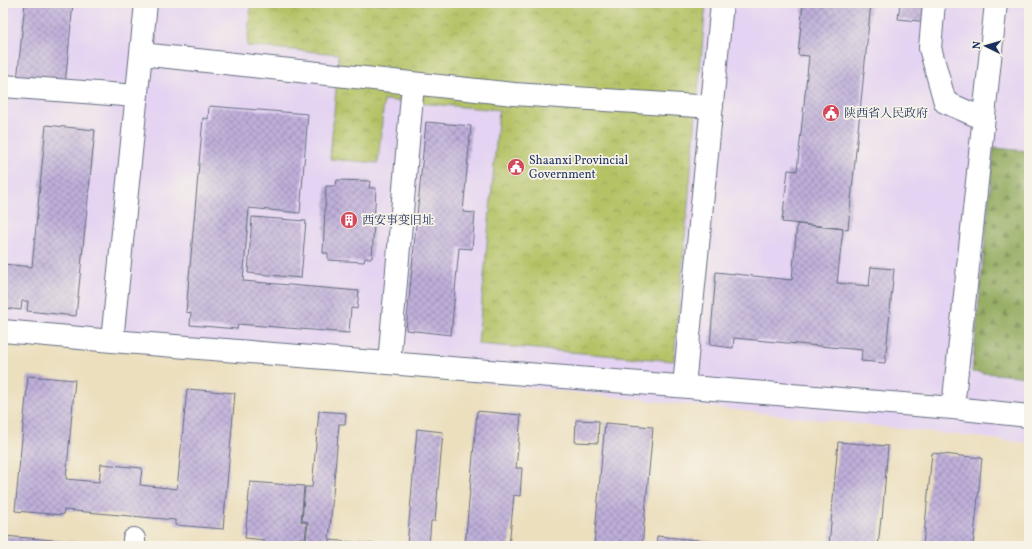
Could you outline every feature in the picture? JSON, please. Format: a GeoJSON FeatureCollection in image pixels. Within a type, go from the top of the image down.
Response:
{"type":"FeatureCollection","features":[{"type":"Feature","properties":{"kind":"street"},"geometry":{"type":"LineString","coordinates":[[112,341],[146,3]]}},
{"type":"Feature","properties":{"kind":"street"},"geometry":{"type":"LineString","coordinates":[[684,386],[722,3]]}},
{"type":"Feature","properties":{"kind":"street"},"geometry":{"type":"LineString","coordinates":[[934,3],[930,48],[945,102],[984,119]]}},
{"type":"Feature","properties":{"kind":"street"},"geometry":{"type":"LineString","coordinates":[[953,408],[996,3]]}},
{"type":"Feature","properties":{"kind":"street"},"geometry":{"type":"LineString","coordinates":[[141,54],[514,94],[712,107]]}},
{"type":"Feature","properties":{"kind":"street"},"geometry":{"type":"LineString","coordinates":[[389,363],[413,84]]}},
{"type":"Feature","properties":{"kind":"street"},"geometry":{"type":"LineString","coordinates":[[3,86],[137,96]]}},
{"type":"Feature","properties":{"kind":"street"},"geometry":{"type":"LineString","coordinates":[[3,331],[953,408],[1029,416]]}},
{"type":"Feature","properties":{"kind":"shaded area","name":"Shaanxi Provincial Government"},"geometry":{"type":"Polygon","coordinates":[[[3,3],[1029,3],[1029,443],[112,341],[3,331],[3,3]]]}},
{"type":"Feature","properties":{"kind":"green space"},"geometry":{"type":"Polygon","coordinates":[[[251,3],[706,3],[674,361],[478,344],[499,110],[384,100],[378,163],[330,159],[339,54],[247,46],[251,3]]]}},
{"type":"Feature","properties":{"kind":"green space"},"geometry":{"type":"Polygon","coordinates":[[[994,148],[1029,151],[1029,377],[972,372],[994,148]]]}},
{"type":"Feature","properties":{"kind":"building"},"geometry":{"type":"Polygon","coordinates":[[[25,3],[73,3],[65,86],[17,81],[25,3]]]}},
{"type":"Feature","properties":{"kind":"building","name":"陕西省人民政府"},"geometry":{"type":"Polygon","coordinates":[[[803,3],[871,3],[848,229],[782,222],[788,170],[797,171],[809,56],[798,55],[803,3]]]}},
{"type":"Feature","properties":{"kind":"building"},"geometry":{"type":"Polygon","coordinates":[[[900,3],[931,3],[929,22],[898,19],[900,3]]]}},
{"type":"Feature","properties":{"kind":"building"},"geometry":{"type":"Polygon","coordinates":[[[209,106],[308,114],[300,213],[249,208],[243,281],[359,291],[357,309],[351,308],[349,333],[238,324],[237,329],[190,325],[191,313],[186,312],[203,118],[208,119],[209,106]]]}},
{"type":"Feature","properties":{"kind":"building"},"geometry":{"type":"Polygon","coordinates":[[[426,122],[471,126],[463,212],[475,213],[472,249],[459,248],[451,335],[406,330],[426,122]]]}},
{"type":"Feature","properties":{"kind":"building"},"geometry":{"type":"Polygon","coordinates":[[[46,125],[95,130],[76,316],[27,311],[28,301],[22,301],[21,310],[3,308],[3,264],[32,267],[46,125]]]}},
{"type":"Feature","properties":{"kind":"building","name":"西安事变旧址"},"geometry":{"type":"Polygon","coordinates":[[[337,180],[370,181],[369,188],[376,188],[372,258],[365,258],[364,262],[328,260],[328,253],[323,253],[326,186],[336,186],[337,180]]]}},
{"type":"Feature","properties":{"kind":"building"},"geometry":{"type":"Polygon","coordinates":[[[252,217],[306,221],[301,278],[248,273],[252,217]]]}},
{"type":"Feature","properties":{"kind":"building"},"geometry":{"type":"Polygon","coordinates":[[[797,224],[843,229],[837,283],[869,286],[871,267],[894,269],[885,363],[861,361],[862,350],[734,338],[733,348],[710,345],[716,272],[792,280],[797,224]]]}},
{"type":"Feature","properties":{"kind":"building"},"geometry":{"type":"Polygon","coordinates":[[[28,376],[75,380],[66,479],[99,482],[101,464],[142,468],[140,485],[177,489],[187,389],[235,393],[223,529],[175,525],[175,520],[64,510],[63,515],[15,511],[28,376]]]}},
{"type":"Feature","properties":{"kind":"building"},"geometry":{"type":"Polygon","coordinates":[[[319,411],[346,413],[345,424],[339,424],[329,540],[386,546],[299,546],[300,539],[306,540],[308,522],[302,521],[305,487],[312,487],[319,411]]]}},
{"type":"Feature","properties":{"kind":"building"},"geometry":{"type":"Polygon","coordinates":[[[477,411],[521,415],[516,468],[522,468],[520,496],[514,495],[509,546],[465,546],[477,411]]]}},
{"type":"Feature","properties":{"kind":"building"},"geometry":{"type":"Polygon","coordinates":[[[576,420],[599,421],[598,443],[575,442],[576,420]]]}},
{"type":"Feature","properties":{"kind":"building"},"geometry":{"type":"Polygon","coordinates":[[[605,423],[653,427],[642,546],[611,546],[594,544],[605,423]]]}},
{"type":"Feature","properties":{"kind":"building"},"geometry":{"type":"Polygon","coordinates":[[[417,429],[443,432],[435,521],[431,521],[429,546],[407,546],[417,429]]]}},
{"type":"Feature","properties":{"kind":"building"},"geometry":{"type":"Polygon","coordinates":[[[838,442],[888,446],[882,519],[881,518],[878,546],[829,546],[838,442]]]}},
{"type":"Feature","properties":{"kind":"building"},"geometry":{"type":"Polygon","coordinates":[[[932,453],[982,458],[973,546],[923,546],[932,453]]]}},
{"type":"Feature","properties":{"kind":"building"},"geometry":{"type":"Polygon","coordinates":[[[250,482],[304,486],[301,522],[307,522],[305,539],[299,538],[299,546],[263,546],[264,540],[245,538],[250,482]]]}},
{"type":"Feature","properties":{"kind":"building"},"geometry":{"type":"Polygon","coordinates":[[[3,536],[91,543],[90,546],[3,546],[3,536]]]}},
{"type":"Feature","properties":{"kind":"building"},"geometry":{"type":"Polygon","coordinates":[[[657,536],[746,545],[746,546],[656,546],[657,536]]]}},
{"type":"Feature","properties":{"kind":"place","name":"陕西省人民政府"},"geometry":{"type":"Point","coordinates":[831,113]}},
{"type":"Feature","properties":{"kind":"place","name":"Shaanxi Provincial Government"},"geometry":{"type":"Point","coordinates":[516,167]}},
{"type":"Feature","properties":{"kind":"place","name":"西安事变旧址"},"geometry":{"type":"Point","coordinates":[349,220]}}]}
